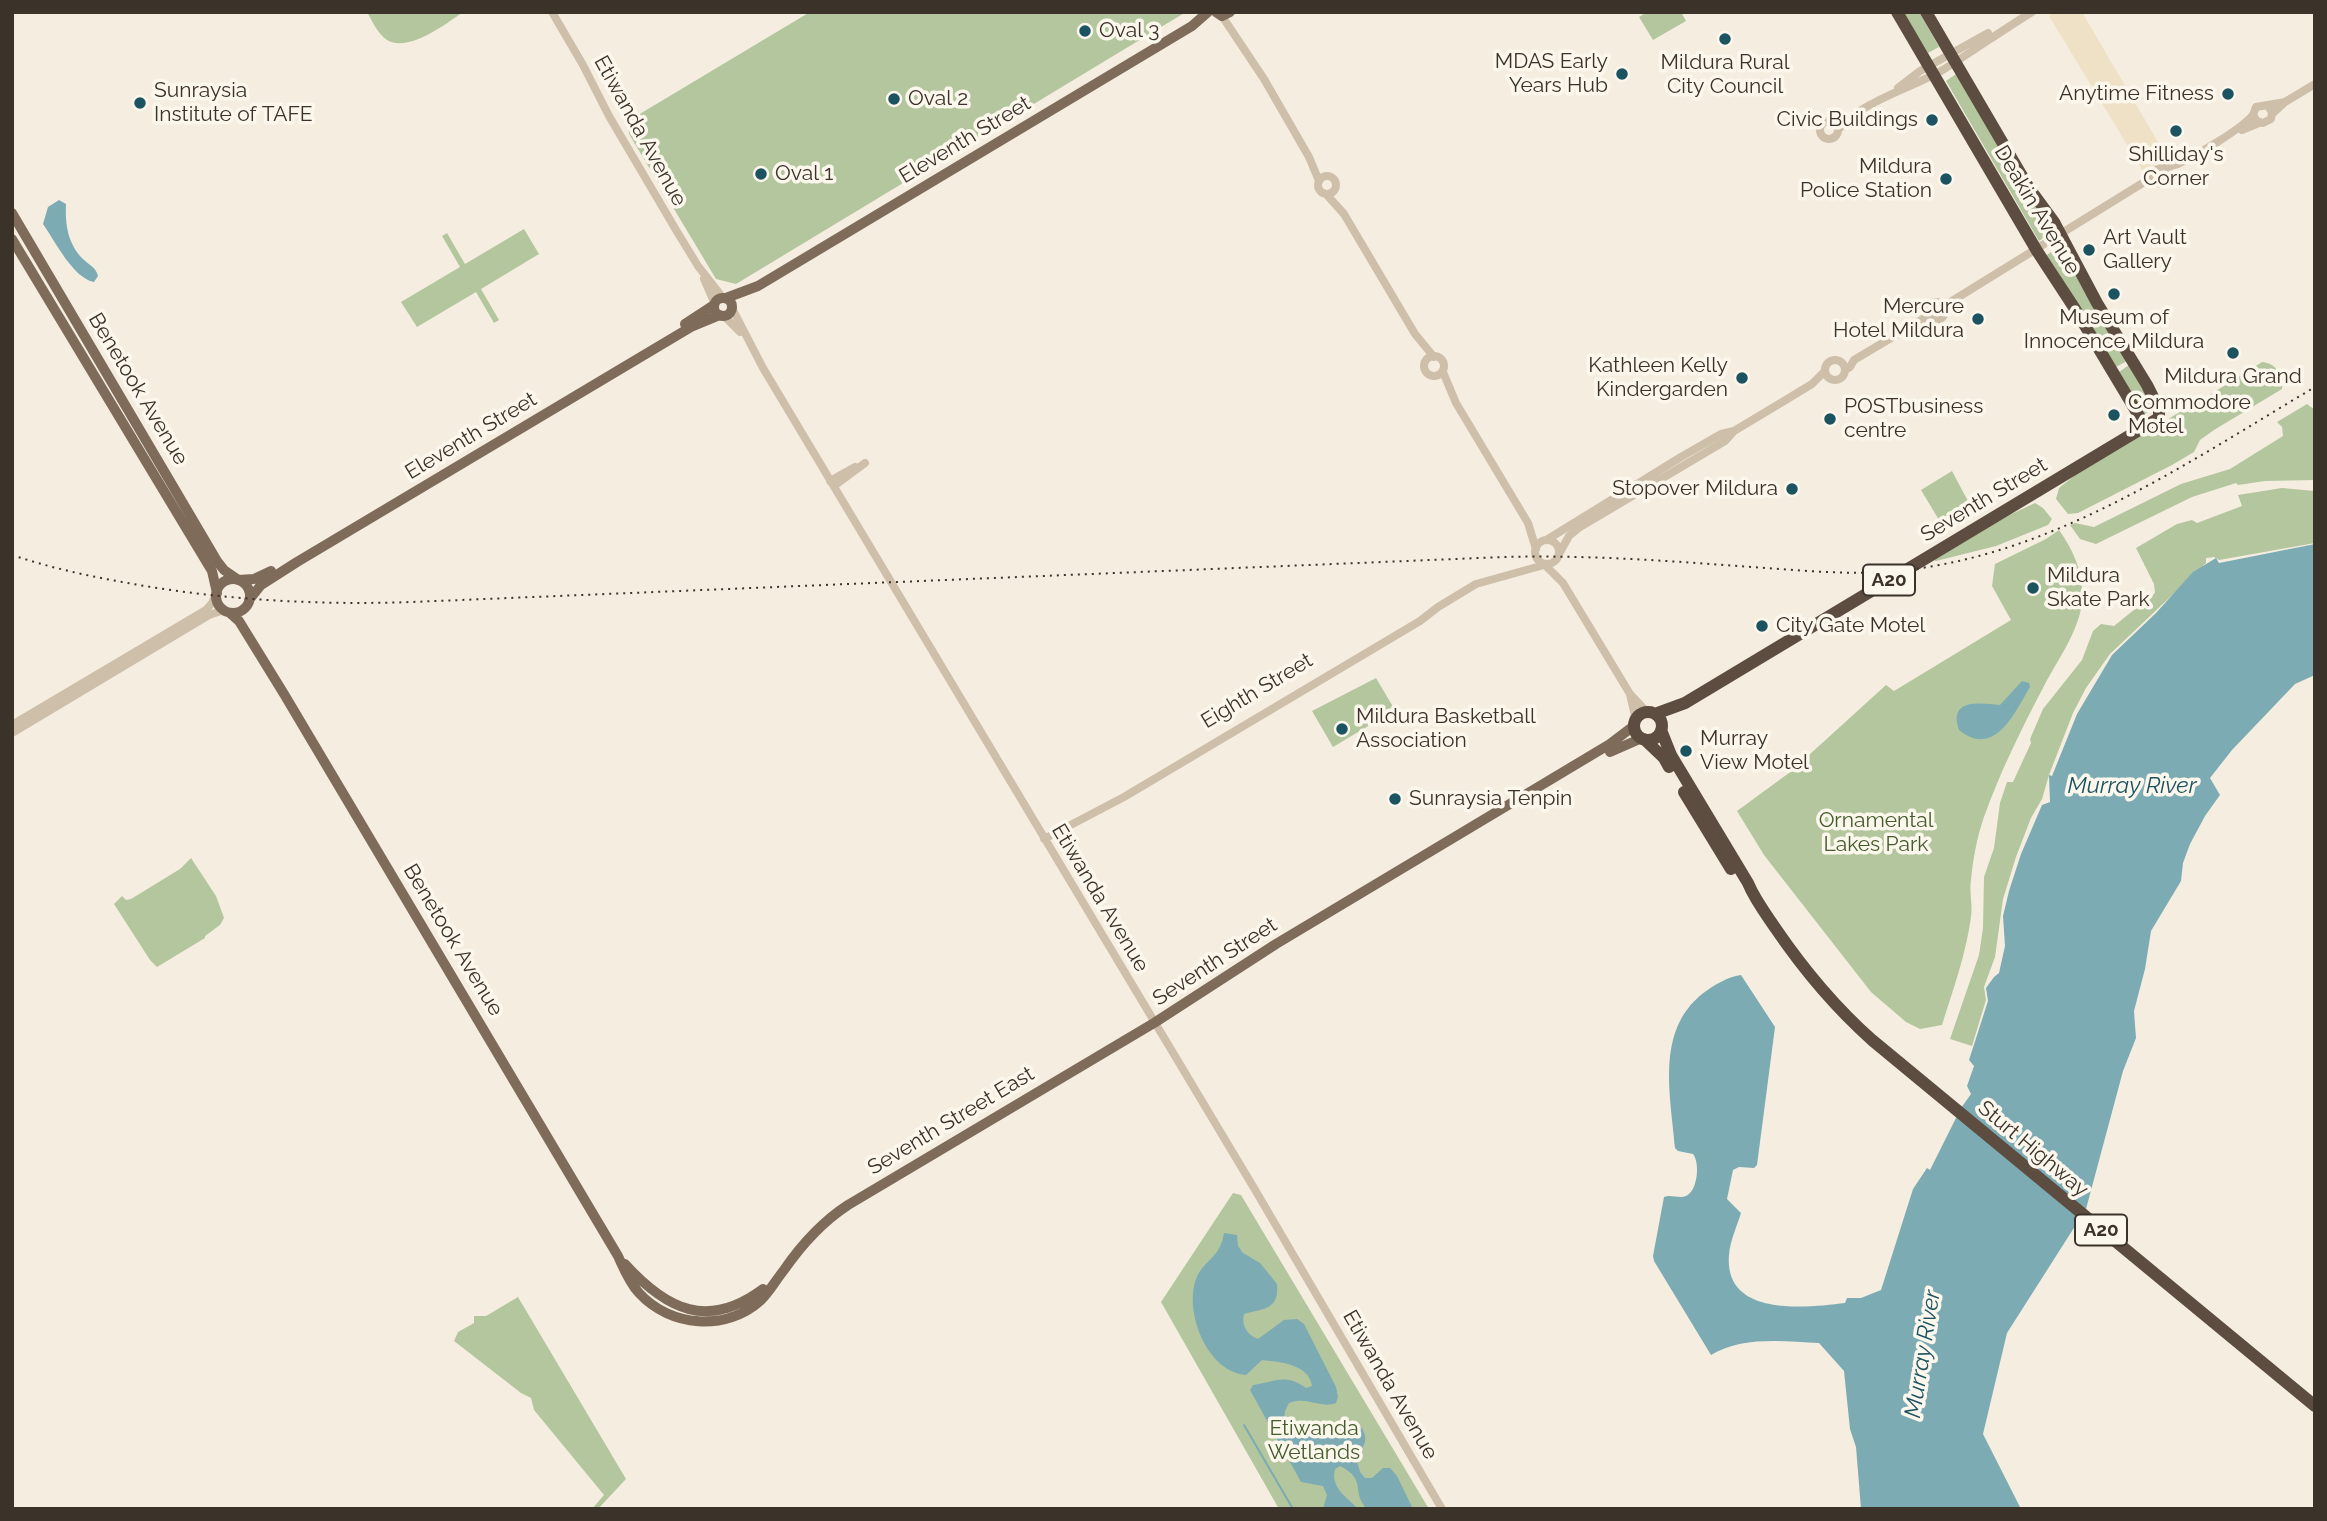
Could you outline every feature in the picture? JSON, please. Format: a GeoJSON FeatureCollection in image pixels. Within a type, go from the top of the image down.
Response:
{"type":"FeatureCollection","features":[{"type":"Feature","properties":{"kind":"highway","name":"Deakin Avenue"},"geometry":{"type":"LineString","coordinates":[[1897,12],[2037,251],[2081,318],[2145,426]]}},
{"type":"Feature","properties":{"kind":"highway","name":"Deakin Avenue"},"geometry":{"type":"LineString","coordinates":[[1926,12],[2029,188],[2061,235],[2097,303],[2147,385],[2159,409],[2159,418]]}},
{"type":"Feature","properties":{"kind":"highway","name":"Seventh Street"},"geometry":{"type":"LineString","coordinates":[[1643,718],[1685,703],[2159,418]]}},
{"type":"Feature","properties":{"kind":"highway","name":"Seventh Street"},"geometry":{"type":"LineString","coordinates":[[1662,729],[1685,703]]}},
{"type":"Feature","properties":{"kind":"highway","name":"A20"},"geometry":{"type":"LineString","coordinates":[[1643,718],[1662,729],[1655,737],[1643,738],[1636,732],[1643,718]]}},
{"type":"Feature","properties":{"kind":"highway","name":"Sturt Highway"},"geometry":{"type":"LineString","coordinates":[[1662,729],[1671,755],[1754,896],[1821,989],[1856,1026],[2315,1406]]}},
{"type":"Feature","properties":{"kind":"highway","name":"Sturt Highway"},"geometry":{"type":"LineString","coordinates":[[1643,738],[1664,758],[1722,856],[1744,888],[1754,896]]}},
{"type":"Feature","properties":{"kind":"main road","name":"Eleventh Street"},"geometry":{"type":"LineString","coordinates":[[237,580],[266,575],[719,301],[758,286],[1192,26],[1221,13]]}},
{"type":"Feature","properties":{"kind":"main road","name":"Benetook Avenue"},"geometry":{"type":"LineString","coordinates":[[12,213],[182,511],[212,571],[217,594]]}},
{"type":"Feature","properties":{"kind":"main road","name":"Benetook Avenue"},"geometry":{"type":"LineString","coordinates":[[12,239],[182,511],[218,564],[237,580]]}},
{"type":"Feature","properties":{"kind":"main road"},"geometry":{"type":"LineString","coordinates":[[36,279],[47,272]]}},
{"type":"Feature","properties":{"kind":"main road","name":"Eleventh Street"},"geometry":{"type":"LineString","coordinates":[[249,601],[261,585],[288,568],[691,327],[728,312],[758,286]]}},
{"type":"Feature","properties":{"kind":"main road"},"geometry":{"type":"LineString","coordinates":[[731,300],[728,312],[714,311],[719,301],[731,300]]}},
{"type":"Feature","properties":{"kind":"main road"},"geometry":{"type":"LineString","coordinates":[[66,328],[75,320]]}},
{"type":"Feature","properties":{"kind":"main road"},"geometry":{"type":"LineString","coordinates":[[237,580],[248,589],[249,601],[242,610],[229,612],[219,605],[217,594],[224,582],[237,580]]}},
{"type":"Feature","properties":{"kind":"main road","name":"Benetook Avenue"},"geometry":{"type":"LineString","coordinates":[[249,601],[247,622],[254,644]]}},
{"type":"Feature","properties":{"kind":"main road","name":"Benetook Avenue"},"geometry":{"type":"LineString","coordinates":[[229,612],[238,620],[254,644],[618,1256],[652,1292],[687,1315]]}},
{"type":"Feature","properties":{"kind":"main road","name":"Seventh Street"},"geometry":{"type":"LineString","coordinates":[[1154,1023],[1276,944],[1610,744],[1643,718]]}},
{"type":"Feature","properties":{"kind":"main road","name":"Seventh Street"},"geometry":{"type":"LineString","coordinates":[[1154,1023],[1175,1016],[1266,957],[1601,757],[1643,738]]}},
{"type":"Feature","properties":{"kind":"main road","name":"Seventh Street East"},"geometry":{"type":"LineString","coordinates":[[687,1315],[741,1304],[783,1271],[819,1227],[836,1213],[1154,1023]]}},
{"type":"Feature","properties":{"kind":"street","name":"Etiwanda Avenue"},"geometry":{"type":"LineString","coordinates":[[552,12],[589,75],[608,115],[719,301]]}},
{"type":"Feature","properties":{"kind":"street"},"geometry":{"type":"LineString","coordinates":[[1954,58],[2024,12]]}},
{"type":"Feature","properties":{"kind":"street"},"geometry":{"type":"LineString","coordinates":[[1851,118],[1825,122],[1821,126],[1822,136],[1833,139],[1851,118],[2032,12]]}},
{"type":"Feature","properties":{"kind":"street"},"geometry":{"type":"LineString","coordinates":[[1221,13],[1323,179]]}},
{"type":"Feature","properties":{"kind":"street"},"geometry":{"type":"LineString","coordinates":[[2156,179],[2158,168],[2168,172],[2176,170],[2256,119],[2269,121],[2285,102],[2315,84]]}},
{"type":"Feature","properties":{"kind":"street"},"geometry":{"type":"LineString","coordinates":[[2256,119],[2255,109],[2259,105],[2285,102]]}},
{"type":"Feature","properties":{"kind":"street"},"geometry":{"type":"LineString","coordinates":[[2268,106],[2273,114]]}},
{"type":"Feature","properties":{"kind":"street"},"geometry":{"type":"LineString","coordinates":[[1830,121],[1837,125],[1838,130]]}},
{"type":"Feature","properties":{"kind":"street"},"geometry":{"type":"LineString","coordinates":[[2156,179],[2165,183],[2168,172]]}},
{"type":"Feature","properties":{"kind":"street"},"geometry":{"type":"LineString","coordinates":[[1323,179],[1319,191],[1331,192]]}},
{"type":"Feature","properties":{"kind":"street"},"geometry":{"type":"LineString","coordinates":[[1323,179],[1334,180],[1331,192],[1430,359],[1442,361],[1439,374],[1528,523],[1537,559],[1563,583],[1643,718]]}},
{"type":"Feature","properties":{"kind":"street"},"geometry":{"type":"LineString","coordinates":[[1944,306],[2037,251],[2070,228],[2156,179]]}},
{"type":"Feature","properties":{"kind":"street"},"geometry":{"type":"LineString","coordinates":[[1937,301],[1944,306],[1945,312],[1941,318],[1933,319],[1928,316],[1927,310],[1931,303],[1937,301]]}},
{"type":"Feature","properties":{"kind":"street","name":"Etiwanda Avenue"},"geometry":{"type":"LineString","coordinates":[[728,312],[1442,1509]]}},
{"type":"Feature","properties":{"kind":"street"},"geometry":{"type":"LineString","coordinates":[[1517,572],[1529,564],[1538,544],[1706,453],[1725,441],[1734,431],[1827,375],[1831,362],[1842,366],[1928,316]]}},
{"type":"Feature","properties":{"kind":"street"},"geometry":{"type":"LineString","coordinates":[[1430,359],[1425,370],[1430,375],[1439,374]]}},
{"type":"Feature","properties":{"kind":"street"},"geometry":{"type":"LineString","coordinates":[[1827,375],[1840,379],[1842,366]]}},
{"type":"Feature","properties":{"kind":"street"},"geometry":{"type":"LineString","coordinates":[[1544,565],[1551,565],[1572,534],[1587,519]]}},
{"type":"Feature","properties":{"kind":"street"},"geometry":{"type":"LineString","coordinates":[[1528,523],[1556,543],[1563,583]]}},
{"type":"Feature","properties":{"kind":"street","name":"Eighth Street"},"geometry":{"type":"LineString","coordinates":[[1046,842],[1191,751],[1420,615],[1476,584],[1544,565]]}},
{"type":"Feature","properties":{"kind":"street"},"geometry":{"type":"LineString","coordinates":[[12,725],[206,610],[217,594]]}},
{"type":"Feature","properties":{"kind":"street"},"geometry":{"type":"LineString","coordinates":[[12,733],[197,622],[215,613],[229,612]]}},
{"type":"Feature","properties":{"kind":"street"},"geometry":{"type":"LineString","coordinates":[[1630,694],[1643,718]]}},
{"type":"Feature","properties":{"kind":"green space"},"geometry":{"type":"Polygon","coordinates":[[[367,12],[463,12],[416,40],[396,43],[381,34],[367,12]]]}},
{"type":"Feature","properties":{"kind":"green space"},"geometry":{"type":"Polygon","coordinates":[[[810,12],[1186,12],[736,284],[716,279],[629,134],[628,121],[810,12]]]}},
{"type":"Feature","properties":{"kind":"green space"},"geometry":{"type":"Polygon","coordinates":[[[1647,12],[1681,12],[1686,21],[1653,40],[1639,17],[1647,12]]]}},
{"type":"Feature","properties":{"kind":"green space"},"geometry":{"type":"Polygon","coordinates":[[[1903,12],[1919,12],[1939,47],[1928,53],[1903,12]]]}},
{"type":"Feature","properties":{"kind":"green space"},"geometry":{"type":"Polygon","coordinates":[[[1956,74],[2052,232],[2039,241],[1946,81],[1956,74]]]}},
{"type":"Feature","properties":{"kind":"green space"},"geometry":{"type":"Polygon","coordinates":[[[524,229],[539,254],[481,289],[499,320],[494,323],[476,292],[417,327],[401,302],[460,267],[442,236],[447,233],[465,264],[524,229]]]}},
{"type":"Feature","properties":{"kind":"green space"},"geometry":{"type":"Polygon","coordinates":[[[2060,245],[2127,358],[2127,361],[2116,367],[2047,255],[2060,245]]]}},
{"type":"Feature","properties":{"kind":"green space"},"geometry":{"type":"Polygon","coordinates":[[[2262,362],[2278,371],[2282,379],[2282,389],[2200,440],[2194,452],[2078,513],[2068,514],[2056,499],[2059,488],[2079,472],[2262,362]]]}},
{"type":"Feature","properties":{"kind":"green space"},"geometry":{"type":"Polygon","coordinates":[[[2129,365],[2156,407],[2143,415],[2119,372],[2129,365]]]}},
{"type":"Feature","properties":{"kind":"green space"},"geometry":{"type":"Polygon","coordinates":[[[2307,404],[2315,410],[2315,480],[2236,483],[2192,497],[2096,544],[2080,539],[2070,525],[2075,523],[2094,527],[2181,484],[2230,469],[2283,436],[2282,427],[2277,422],[2307,404]]]}},
{"type":"Feature","properties":{"kind":"green space"},"geometry":{"type":"Polygon","coordinates":[[[1952,471],[1970,505],[1939,520],[1921,490],[1952,471]]]}},
{"type":"Feature","properties":{"kind":"green space"},"geometry":{"type":"Polygon","coordinates":[[[2282,488],[2315,491],[2315,543],[2219,560],[2214,557],[2206,558],[2206,563],[2110,654],[2086,688],[2073,713],[2042,799],[2031,818],[2016,857],[2003,899],[1995,957],[1984,987],[1986,1000],[1972,1046],[1950,1039],[1979,955],[1983,928],[1984,877],[1994,848],[2000,803],[2007,782],[2013,782],[2043,709],[2082,660],[2093,631],[2101,624],[2114,626],[2155,593],[2154,584],[2136,548],[2177,524],[2192,520],[2197,523],[2242,506],[2238,495],[2282,488]]]}},
{"type":"Feature","properties":{"kind":"green space"},"geometry":{"type":"Polygon","coordinates":[[[2035,503],[2052,519],[2048,525],[1996,546],[1934,560],[2001,519],[2035,503]]]}},
{"type":"Feature","properties":{"kind":"green space","name":"Ornamental Lakes Park"},"geometry":{"type":"Polygon","coordinates":[[[2059,530],[2075,558],[2081,577],[2081,609],[2070,639],[2012,750],[1984,817],[1973,864],[1969,931],[1942,1025],[1920,1029],[1906,1022],[1871,992],[1764,855],[1737,811],[1804,762],[1886,685],[1894,691],[2011,620],[1992,586],[1995,564],[2059,530]]]}},
{"type":"Feature","properties":{"kind":"green space","name":"Mildura Basketball Association"},"geometry":{"type":"Polygon","coordinates":[[[1376,678],[1395,710],[1333,747],[1312,711],[1376,678]]]}},
{"type":"Feature","properties":{"kind":"green space"},"geometry":{"type":"Polygon","coordinates":[[[191,858],[216,896],[224,918],[205,938],[157,967],[114,904],[122,896],[126,900],[131,899],[180,869],[191,858]]]}},
{"type":"Feature","properties":{"kind":"green space","name":"Etiwanda Wetlands"},"geometry":{"type":"Polygon","coordinates":[[[1233,1193],[1241,1195],[1429,1509],[1279,1509],[1161,1302],[1233,1193]]]}},
{"type":"Feature","properties":{"kind":"green space"},"geometry":{"type":"Polygon","coordinates":[[[518,1297],[626,1479],[598,1509],[592,1509],[604,1495],[534,1410],[531,1398],[454,1341],[458,1332],[474,1323],[474,1316],[486,1316],[518,1297]]]}},
{"type":"Feature","properties":{"kind":"shaded area"},"geometry":{"type":"Polygon","coordinates":[[[2052,12],[2082,12],[2168,158],[2143,171],[2049,16],[2052,12]]]}},
{"type":"Feature","properties":{"kind":"water"},"geometry":{"type":"Polygon","coordinates":[[[59,200],[66,204],[67,227],[74,247],[97,273],[94,282],[79,274],[43,224],[48,207],[59,200]]]}},
{"type":"Feature","properties":{"kind":"water","name":"Murray River"},"geometry":{"type":"Polygon","coordinates":[[[2315,544],[2315,675],[2295,684],[2232,750],[2210,778],[2220,795],[2190,844],[2183,863],[2181,881],[2151,931],[2134,1011],[2136,1038],[2123,1071],[2086,1209],[2007,1333],[1983,1434],[2021,1509],[1861,1509],[1856,1447],[1850,1429],[1844,1371],[1819,1343],[1749,1342],[1711,1355],[1654,1261],[1664,1197],[1686,1196],[1693,1188],[1697,1176],[1697,1163],[1693,1154],[1675,1148],[1669,1066],[1677,1027],[1687,1009],[1702,994],[1721,982],[1741,975],[1775,1027],[1757,1165],[1754,1168],[1739,1167],[1733,1170],[1727,1199],[1741,1213],[1729,1255],[1731,1275],[1739,1289],[1753,1299],[1789,1306],[1845,1303],[1847,1298],[1861,1298],[1881,1290],[1913,1189],[1927,1168],[1930,1170],[1961,1108],[1971,1094],[1967,1086],[1974,1066],[1969,1060],[1988,1001],[1986,988],[1999,973],[2005,946],[2003,916],[2009,891],[2042,805],[2050,802],[2049,775],[2052,776],[2077,714],[2112,655],[2156,613],[2193,572],[2216,558],[2219,563],[2315,544]]]}},
{"type":"Feature","properties":{"kind":"water"},"geometry":{"type":"Polygon","coordinates":[[[2022,681],[2029,683],[2030,687],[2010,719],[1993,736],[1972,738],[1959,730],[1958,712],[1962,708],[1975,704],[2000,705],[2022,681]]]}},
{"type":"Feature","properties":{"kind":"water"},"geometry":{"type":"Polygon","coordinates":[[[1224,1233],[1237,1235],[1238,1246],[1243,1253],[1260,1263],[1277,1284],[1276,1299],[1269,1307],[1244,1314],[1243,1322],[1248,1332],[1258,1339],[1284,1320],[1297,1319],[1304,1324],[1336,1387],[1336,1403],[1289,1403],[1284,1419],[1291,1427],[1341,1423],[1362,1428],[1365,1440],[1356,1457],[1360,1472],[1365,1478],[1372,1478],[1383,1468],[1390,1468],[1397,1476],[1413,1509],[1367,1509],[1362,1503],[1354,1476],[1340,1466],[1335,1469],[1334,1476],[1337,1487],[1358,1509],[1323,1509],[1327,1495],[1323,1486],[1301,1482],[1250,1390],[1253,1385],[1280,1380],[1299,1383],[1306,1388],[1312,1386],[1310,1379],[1293,1366],[1262,1360],[1246,1375],[1232,1371],[1210,1352],[1196,1323],[1193,1292],[1199,1272],[1219,1248],[1224,1233]]]}},
{"type":"Feature","properties":{"kind":"waterway"},"geometry":{"type":"LineString","coordinates":[[1244,1425],[1293,1509]]}},
{"type":"Feature","properties":{"kind":"railway"},"geometry":{"type":"LineString","coordinates":[[12,555],[48,566],[157,588],[253,599],[348,603],[1503,557],[1620,558],[1836,572],[1896,571],[1953,562],[2009,547],[2062,527],[2115,503],[2166,475],[2315,387]]}},
{"type":"Feature","properties":{"kind":"place","name":"Oval 3"},"geometry":{"type":"Point","coordinates":[1085,31]}},
{"type":"Feature","properties":{"kind":"place","name":"Mildura Rural City Council"},"geometry":{"type":"Point","coordinates":[1725,39]}},
{"type":"Feature","properties":{"kind":"place","name":"MDAS Early Years Hub"},"geometry":{"type":"Point","coordinates":[1622,74]}},
{"type":"Feature","properties":{"kind":"place","name":"Anytime Fitness"},"geometry":{"type":"Point","coordinates":[2228,94]}},
{"type":"Feature","properties":{"kind":"place","name":"Oval 2"},"geometry":{"type":"Point","coordinates":[894,99]}},
{"type":"Feature","properties":{"kind":"place","name":"Sunraysia Institute of TAFE"},"geometry":{"type":"Point","coordinates":[140,103]}},
{"type":"Feature","properties":{"kind":"place","name":"Civic Buildings"},"geometry":{"type":"Point","coordinates":[1932,120]}},
{"type":"Feature","properties":{"kind":"place","name":"Shilliday's Corner"},"geometry":{"type":"Point","coordinates":[2176,131]}},
{"type":"Feature","properties":{"kind":"place","name":"Oval 1"},"geometry":{"type":"Point","coordinates":[761,174]}},
{"type":"Feature","properties":{"kind":"place","name":"Mildura Police Station"},"geometry":{"type":"Point","coordinates":[1946,179]}},
{"type":"Feature","properties":{"kind":"place","name":"Art Vault Gallery"},"geometry":{"type":"Point","coordinates":[2089,250]}},
{"type":"Feature","properties":{"kind":"place","name":"Museum of Innocence Mildura"},"geometry":{"type":"Point","coordinates":[2114,294]}},
{"type":"Feature","properties":{"kind":"place","name":"Mercure Hotel Mildura"},"geometry":{"type":"Point","coordinates":[1978,319]}},
{"type":"Feature","properties":{"kind":"place","name":"Mildura Grand"},"geometry":{"type":"Point","coordinates":[2233,353]}},
{"type":"Feature","properties":{"kind":"place","name":"Kathleen Kelly Kindergarden"},"geometry":{"type":"Point","coordinates":[1742,378]}},
{"type":"Feature","properties":{"kind":"place","name":"Commodore Motel"},"geometry":{"type":"Point","coordinates":[2114,415]}},
{"type":"Feature","properties":{"kind":"place","name":"POSTbusiness centre"},"geometry":{"type":"Point","coordinates":[1830,419]}},
{"type":"Feature","properties":{"kind":"place","name":"Stopover Mildura"},"geometry":{"type":"Point","coordinates":[1792,489]}},
{"type":"Feature","properties":{"kind":"place","name":"Mildura Skate Park"},"geometry":{"type":"Point","coordinates":[2033,588]}},
{"type":"Feature","properties":{"kind":"place","name":"City Gate Motel"},"geometry":{"type":"Point","coordinates":[1762,626]}},
{"type":"Feature","properties":{"kind":"place","name":"Mildura Basketball Association"},"geometry":{"type":"Point","coordinates":[1342,729]}},
{"type":"Feature","properties":{"kind":"place","name":"Murray View Motel"},"geometry":{"type":"Point","coordinates":[1686,751]}},
{"type":"Feature","properties":{"kind":"place","name":"Sunraysia Tenpin"},"geometry":{"type":"Point","coordinates":[1395,799]}}]}
